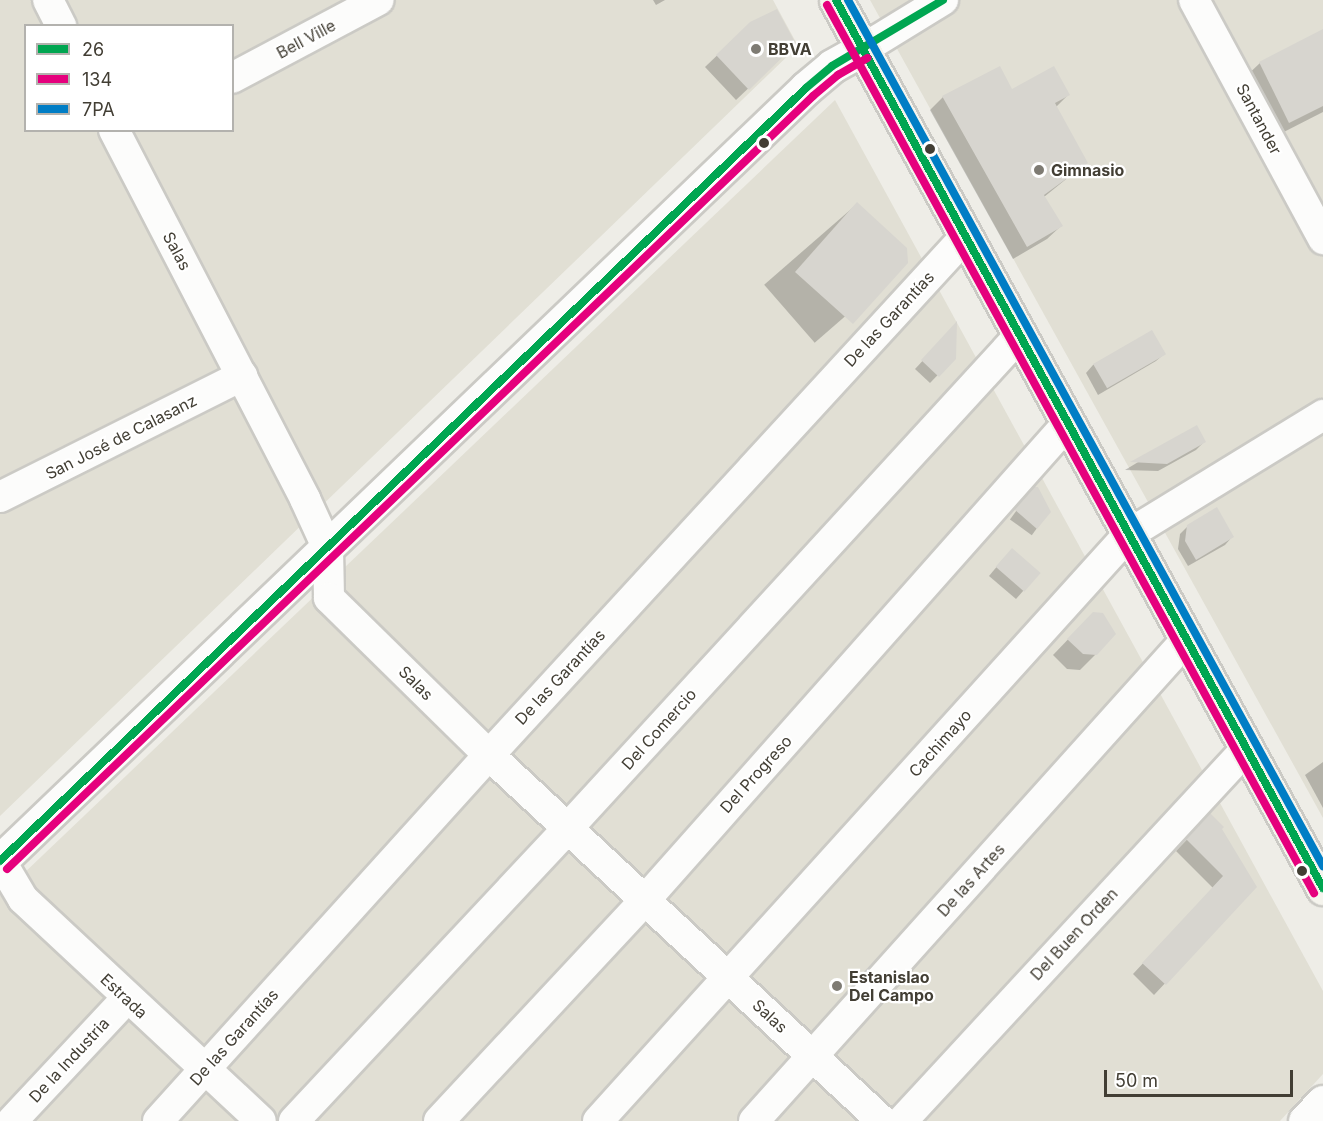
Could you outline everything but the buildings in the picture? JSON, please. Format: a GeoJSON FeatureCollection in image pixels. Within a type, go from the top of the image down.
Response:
{"type":"FeatureCollection","features":[{"type":"Feature","properties":{"kind":"main road"},"geometry":{"type":"LineString","coordinates":[[836,0],[1323,888]]}},
{"type":"Feature","properties":{"kind":"street"},"geometry":{"type":"LineString","coordinates":[[48,0],[60,24]]}},
{"type":"Feature","properties":{"kind":"street","name":"Bell Ville"},"geometry":{"type":"LineString","coordinates":[[234,77],[379,0]]}},
{"type":"Feature","properties":{"kind":"street"},"geometry":{"type":"LineString","coordinates":[[0,860],[328,549],[806,88],[832,66],[943,0]]}},
{"type":"Feature","properties":{"kind":"street","name":"Santander"},"geometry":{"type":"LineString","coordinates":[[1194,0],[1323,239]]}},
{"type":"Feature","properties":{"kind":"street","name":"Salas"},"geometry":{"type":"LineString","coordinates":[[122,134],[328,549],[329,598],[489,754],[882,1121]]}},
{"type":"Feature","properties":{"kind":"street","name":"De las Garantías"},"geometry":{"type":"LineString","coordinates":[[158,1121],[489,754],[966,236]]}},
{"type":"Feature","properties":{"kind":"street","name":"Del Comercio"},"geometry":{"type":"LineString","coordinates":[[294,1121],[568,828],[1020,334]]}},
{"type":"Feature","properties":{"kind":"street","name":"San José de Calasanz"},"geometry":{"type":"LineString","coordinates":[[0,498],[242,376]]}},
{"type":"Feature","properties":{"kind":"street","name":"Cachimayo"},"geometry":{"type":"LineString","coordinates":[[598,1121],[1129,534],[1323,415]]}},
{"type":"Feature","properties":{"kind":"street","name":"Del Progreso"},"geometry":{"type":"LineString","coordinates":[[439,1121],[645,900],[1068,423]]}},
{"type":"Feature","properties":{"kind":"street","name":"De las Artes"},"geometry":{"type":"LineString","coordinates":[[754,1121],[1187,639]]}},
{"type":"Feature","properties":{"kind":"street","name":"Del Buen Orden"},"geometry":{"type":"LineString","coordinates":[[902,1121],[1247,748]]}},
{"type":"Feature","properties":{"kind":"street","name":"Estrada"},"geometry":{"type":"LineString","coordinates":[[0,860],[22,899],[126,999],[261,1121]]}},
{"type":"Feature","properties":{"kind":"street","name":"De la Industria"},"geometry":{"type":"LineString","coordinates":[[12,1121],[126,999]]}},
{"type":"Feature","properties":{"kind":"street"},"geometry":{"type":"LineString","coordinates":[[1305,1121],[1323,1102]]}},
{"type":"Feature","properties":{"kind":"shaded area"},"geometry":{"type":"Polygon","coordinates":[[[0,0],[773,0],[798,46],[0,816],[0,0]]]}},
{"type":"Feature","properties":{"kind":"shaded area"},"geometry":{"type":"Polygon","coordinates":[[[870,0],[1323,0],[1323,818],[870,0]]]}},
{"type":"Feature","properties":{"kind":"shaded area"},"geometry":{"type":"Polygon","coordinates":[[[835,100],[1323,991],[1323,1074],[1280,1121],[0,1121],[0,896],[835,100]]]}},
{"type":"Feature","properties":{"kind":"transit line","name":"26"},"geometry":{"type":"LineString","coordinates":[[836,0],[1323,888]]}},
{"type":"Feature","properties":{"kind":"transit line","name":"7PA"},"geometry":{"type":"LineString","coordinates":[[848,0],[1323,866]]}},
{"type":"Feature","properties":{"kind":"transit line","name":"26"},"geometry":{"type":"LineString","coordinates":[[0,861],[806,88],[832,66],[943,0]]}},
{"type":"Feature","properties":{"kind":"transit line","name":"134"},"geometry":{"type":"LineString","coordinates":[[827,5],[1314,893]]}},
{"type":"Feature","properties":{"kind":"transit line","name":"134"},"geometry":{"type":"LineString","coordinates":[[7,869],[813,96],[838,75],[868,58]]}},
{"type":"Feature","properties":{"kind":"place","name":"BBVA"},"geometry":{"type":"Point","coordinates":[756,49]}},
{"type":"Feature","properties":{"kind":"place","name":"Gimnasio"},"geometry":{"type":"Point","coordinates":[1039,170]}},
{"type":"Feature","properties":{"kind":"place","name":"Estanislao Del Campo"},"geometry":{"type":"Point","coordinates":[837,986]}}]}
